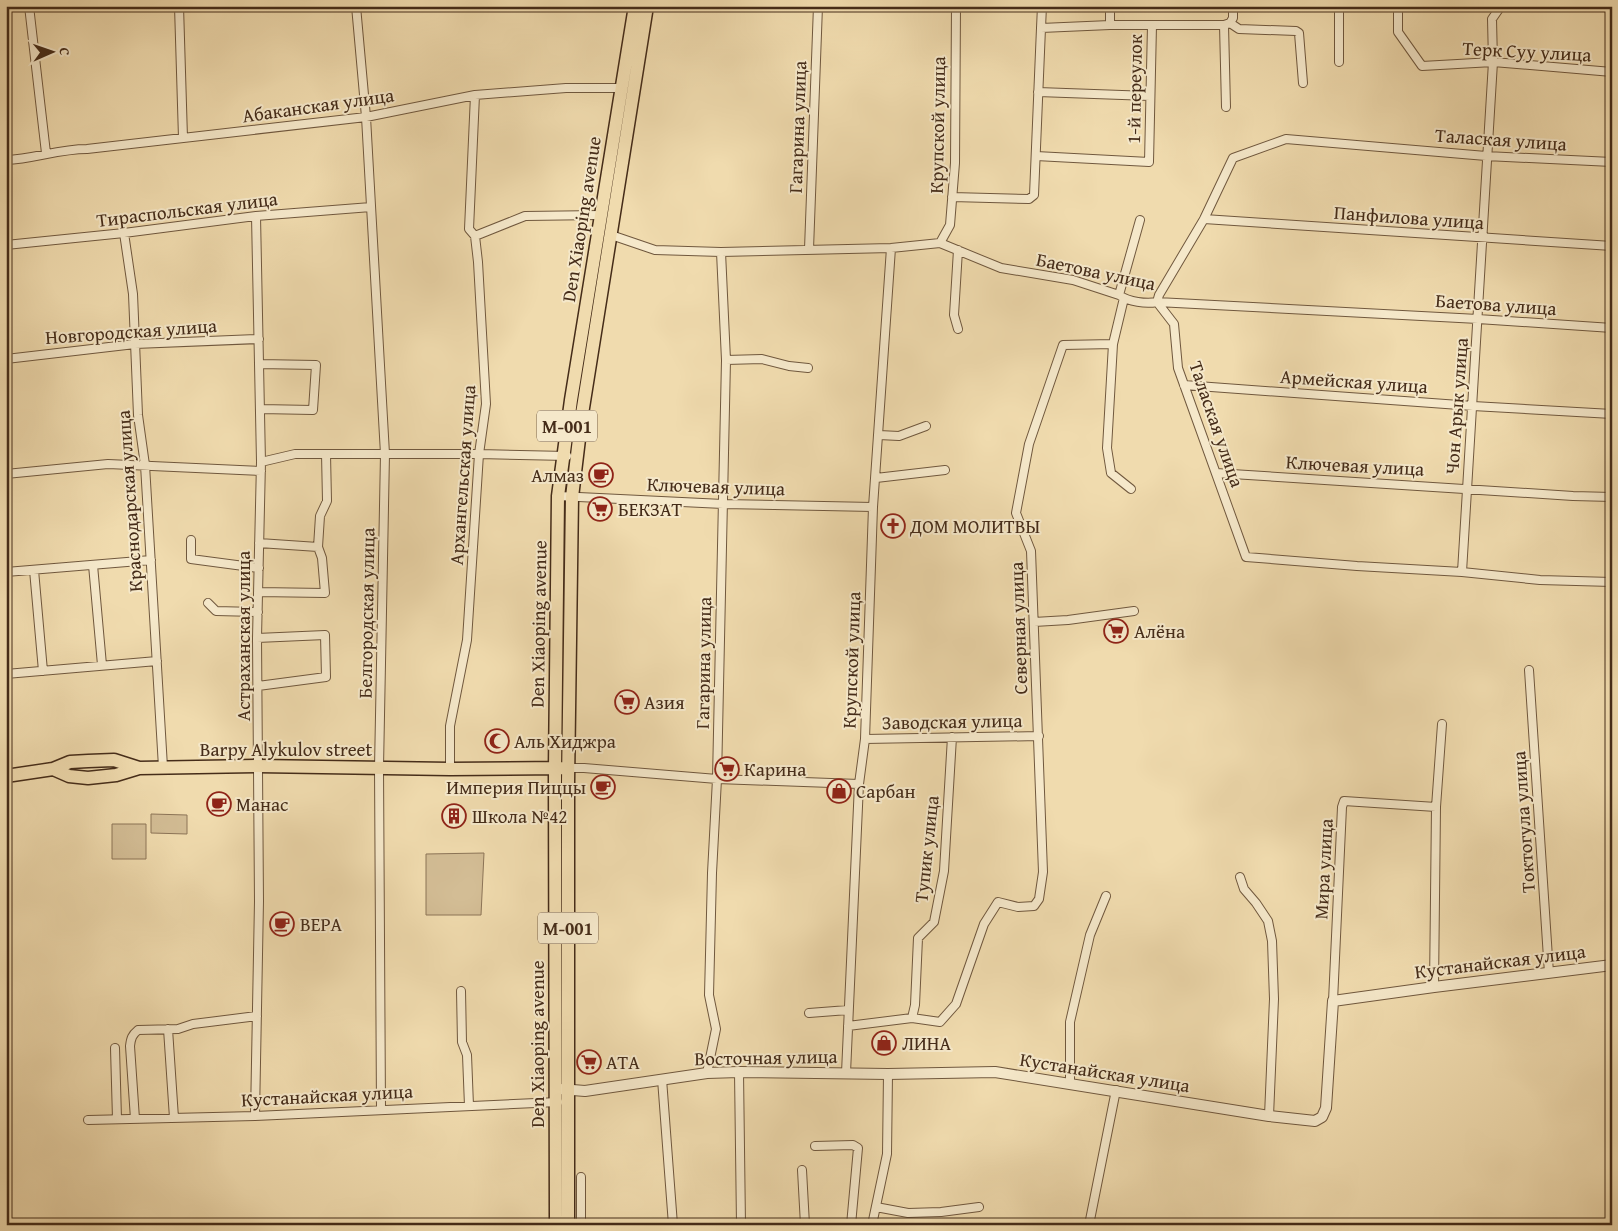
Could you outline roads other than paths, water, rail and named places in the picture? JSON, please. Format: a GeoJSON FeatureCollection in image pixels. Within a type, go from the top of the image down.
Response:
{"type":"FeatureCollection","features":[{"type":"Feature","properties":{"kind":"main road","name":"M-001"},"geometry":{"type":"LineString","coordinates":[[628,88],[636,7]]}},
{"type":"Feature","properties":{"kind":"main road","name":"Den Xiaoping avenue"},"geometry":{"type":"LineString","coordinates":[[562,1089],[555,769],[558,496],[600,215],[628,88]]}},
{"type":"Feature","properties":{"kind":"main road","name":"Den Xiaoping avenue"},"geometry":{"type":"LineString","coordinates":[[556,1225],[562,1102],[572,497],[583,408],[611,234],[628,88]]}},
{"type":"Feature","properties":{"kind":"main road","name":"Barpy Alykulov street"},"geometry":{"type":"LineString","coordinates":[[6,776],[53,769],[70,762],[105,760],[114,760],[139,768],[258,766],[450,769],[568,768]]}},
{"type":"Feature","properties":{"kind":"main road","name":"Den Xiaoping avenue"},"geometry":{"type":"LineString","coordinates":[[562,1102],[568,1225]]}},
{"type":"Feature","properties":{"kind":"street"},"geometry":{"type":"LineString","coordinates":[[29,6],[46,153]]}},
{"type":"Feature","properties":{"kind":"street"},"geometry":{"type":"LineString","coordinates":[[179,6],[183,138]]}},
{"type":"Feature","properties":{"kind":"street","name":"Белгородская улица"},"geometry":{"type":"LineString","coordinates":[[356,6],[366,117],[385,454],[380,768],[381,1110]]}},
{"type":"Feature","properties":{"kind":"street","name":"Гагарина улица"},"geometry":{"type":"LineString","coordinates":[[809,249],[818,6]]}},
{"type":"Feature","properties":{"kind":"street","name":"Крупской улица"},"geometry":{"type":"LineString","coordinates":[[940,243],[950,225],[955,164],[956,6]]}},
{"type":"Feature","properties":{"kind":"street"},"geometry":{"type":"LineString","coordinates":[[952,197],[1029,199],[1034,195],[1042,6]]}},
{"type":"Feature","properties":{"kind":"street","name":"1-й переулок"},"geometry":{"type":"LineString","coordinates":[[1110,6],[1110,24]]}},
{"type":"Feature","properties":{"kind":"street"},"geometry":{"type":"LineString","coordinates":[[1226,107],[1227,24],[1232,18],[1233,6]]}},
{"type":"Feature","properties":{"kind":"street"},"geometry":{"type":"LineString","coordinates":[[1338,62],[1339,6]]}},
{"type":"Feature","properties":{"kind":"street","name":"Терк Суу улица"},"geometry":{"type":"LineString","coordinates":[[1398,6],[1398,32],[1422,66],[1493,62],[1612,72]]}},
{"type":"Feature","properties":{"kind":"street","name":"Чон Арык улица"},"geometry":{"type":"LineString","coordinates":[[1462,572],[1493,62],[1492,19],[1501,6]]}},
{"type":"Feature","properties":{"kind":"street"},"geometry":{"type":"LineString","coordinates":[[1041,28],[1110,24],[1227,24],[1239,29],[1296,31],[1299,33],[1303,83]]}},
{"type":"Feature","properties":{"kind":"street","name":"1-й переулок"},"geometry":{"type":"LineString","coordinates":[[1036,156],[1149,162],[1152,25]]}},
{"type":"Feature","properties":{"kind":"street","name":"Абаканская улица"},"geometry":{"type":"LineString","coordinates":[[6,160],[29,158],[69,149],[87,149],[366,117],[475,95],[566,88],[628,88]]}},
{"type":"Feature","properties":{"kind":"street"},"geometry":{"type":"LineString","coordinates":[[1038,92],[1150,96]]}},
{"type":"Feature","properties":{"kind":"street","name":"Архангельская улица"},"geometry":{"type":"LineString","coordinates":[[450,769],[450,726],[467,640],[479,454],[486,404],[478,262],[474,236],[469,228],[475,95]]}},
{"type":"Feature","properties":{"kind":"street","name":"Талаская улица"},"geometry":{"type":"LineString","coordinates":[[1612,162],[1486,156],[1286,139],[1234,158],[1204,219],[1159,294],[1157,302],[1174,324],[1178,368],[1246,557],[1462,572],[1540,580],[1612,582]]}},
{"type":"Feature","properties":{"kind":"street","name":"Тираспольская улица"},"geometry":{"type":"LineString","coordinates":[[6,245],[124,233],[256,216],[371,207]]}},
{"type":"Feature","properties":{"kind":"street"},"geometry":{"type":"LineString","coordinates":[[474,236],[525,216],[600,215]]}},
{"type":"Feature","properties":{"kind":"street","name":"Астраханская улица"},"geometry":{"type":"LineString","coordinates":[[255,1116],[257,1016],[257,638],[261,462],[256,216]]}},
{"type":"Feature","properties":{"kind":"street","name":"Панфилова улица"},"geometry":{"type":"LineString","coordinates":[[1204,219],[1612,246]]}},
{"type":"Feature","properties":{"kind":"street"},"geometry":{"type":"LineString","coordinates":[[1131,489],[1112,473],[1107,448],[1113,344],[1121,296],[1140,220]]}},
{"type":"Feature","properties":{"kind":"street","name":"Краснодарская улица"},"geometry":{"type":"LineString","coordinates":[[124,233],[133,294],[138,414],[145,465],[163,767]]}},
{"type":"Feature","properties":{"kind":"street","name":"Баетова улица"},"geometry":{"type":"LineString","coordinates":[[611,234],[655,250],[721,252],[891,248],[940,243],[1001,268],[1073,280],[1121,296],[1150,303],[1478,319],[1612,328]]}},
{"type":"Feature","properties":{"kind":"street","name":"Крупской улица"},"geometry":{"type":"LineString","coordinates":[[846,1073],[859,784],[865,739],[873,507],[891,248]]}},
{"type":"Feature","properties":{"kind":"street"},"geometry":{"type":"LineString","coordinates":[[958,250],[954,315],[958,329]]}},
{"type":"Feature","properties":{"kind":"street","name":"Гагарина улица"},"geometry":{"type":"LineString","coordinates":[[707,1073],[716,1029],[709,995],[726,360],[721,252]]}},
{"type":"Feature","properties":{"kind":"street","name":"Новгородская улица"},"geometry":{"type":"LineString","coordinates":[[6,358],[135,344],[259,339]]}},
{"type":"Feature","properties":{"kind":"street","name":"Северная улица"},"geometry":{"type":"LineString","coordinates":[[912,1018],[940,1022],[956,1004],[984,924],[998,902],[1018,907],[1034,906],[1039,899],[1043,872],[1031,551],[1016,513],[1029,444],[1063,345],[1113,344]]}},
{"type":"Feature","properties":{"kind":"street"},"geometry":{"type":"LineString","coordinates":[[726,360],[762,359],[789,366],[808,368]]}},
{"type":"Feature","properties":{"kind":"street"},"geometry":{"type":"LineString","coordinates":[[259,364],[316,365],[314,410],[260,409]]}},
{"type":"Feature","properties":{"kind":"street","name":"Армейская улица"},"geometry":{"type":"LineString","coordinates":[[1184,386],[1612,414]]}},
{"type":"Feature","properties":{"kind":"street"},"geometry":{"type":"LineString","coordinates":[[879,435],[899,436],[926,426]]}},
{"type":"Feature","properties":{"kind":"street"},"geometry":{"type":"LineString","coordinates":[[261,462],[295,454],[479,454],[576,457]]}},
{"type":"Feature","properties":{"kind":"street"},"geometry":{"type":"LineString","coordinates":[[258,592],[325,592],[322,558],[318,547],[320,516],[327,501],[326,454]]}},
{"type":"Feature","properties":{"kind":"street"},"geometry":{"type":"LineString","coordinates":[[6,474],[108,464],[260,471]]}},
{"type":"Feature","properties":{"kind":"street"},"geometry":{"type":"LineString","coordinates":[[876,478],[945,470]]}},
{"type":"Feature","properties":{"kind":"street","name":"Ключевая улица"},"geometry":{"type":"LineString","coordinates":[[1216,473],[1612,497]]}},
{"type":"Feature","properties":{"kind":"street","name":"Ключевая улица"},"geometry":{"type":"LineString","coordinates":[[558,496],[723,504],[873,507]]}},
{"type":"Feature","properties":{"kind":"street"},"geometry":{"type":"LineString","coordinates":[[191,540],[191,559],[259,568]]}},
{"type":"Feature","properties":{"kind":"street"},"geometry":{"type":"LineString","coordinates":[[259,543],[318,547]]}},
{"type":"Feature","properties":{"kind":"street"},"geometry":{"type":"LineString","coordinates":[[6,572],[151,560]]}},
{"type":"Feature","properties":{"kind":"street"},"geometry":{"type":"LineString","coordinates":[[93,565],[102,666]]}},
{"type":"Feature","properties":{"kind":"street"},"geometry":{"type":"LineString","coordinates":[[34,570],[42,671]]}},
{"type":"Feature","properties":{"kind":"street"},"geometry":{"type":"LineString","coordinates":[[208,603],[216,611],[258,612]]}},
{"type":"Feature","properties":{"kind":"street"},"geometry":{"type":"LineString","coordinates":[[1034,622],[1068,620],[1134,611]]}},
{"type":"Feature","properties":{"kind":"street"},"geometry":{"type":"LineString","coordinates":[[257,638],[325,635],[326,677],[258,686]]}},
{"type":"Feature","properties":{"kind":"street"},"geometry":{"type":"LineString","coordinates":[[6,674],[158,660]]}},
{"type":"Feature","properties":{"kind":"street","name":"Токтогула улица"},"geometry":{"type":"LineString","coordinates":[[1530,670],[1549,973]]}},
{"type":"Feature","properties":{"kind":"street"},"geometry":{"type":"LineString","coordinates":[[1434,986],[1436,807],[1442,724]]}},
{"type":"Feature","properties":{"kind":"street","name":"Заводская улица"},"geometry":{"type":"LineString","coordinates":[[865,739],[1039,736]]}},
{"type":"Feature","properties":{"kind":"street","name":"Тупик улица"},"geometry":{"type":"LineString","coordinates":[[912,1018],[915,1005],[918,938],[934,922],[944,871],[952,737]]}},
{"type":"Feature","properties":{"kind":"street"},"geometry":{"type":"LineString","coordinates":[[568,768],[716,779],[859,784]]}},
{"type":"Feature","properties":{"kind":"street","name":"Мира улица"},"geometry":{"type":"LineString","coordinates":[[1333,1001],[1342,807],[1344,802],[1436,807]]}},
{"type":"Feature","properties":{"kind":"street"},"geometry":{"type":"LineString","coordinates":[[1240,877],[1244,889],[1268,921],[1272,942],[1274,999],[1269,1116]]}},
{"type":"Feature","properties":{"kind":"street"},"geometry":{"type":"LineString","coordinates":[[1070,1084],[1070,1022],[1090,935],[1106,896]]}},
{"type":"Feature","properties":{"kind":"street","name":"Кустанайская улица"},"geometry":{"type":"LineString","coordinates":[[888,1074],[994,1072],[1116,1090],[1269,1116],[1315,1121],[1322,1117],[1326,1108],[1333,1001],[1434,986],[1612,965]]}},
{"type":"Feature","properties":{"kind":"street"},"geometry":{"type":"LineString","coordinates":[[461,991],[462,1042],[467,1055],[469,1106]]}},
{"type":"Feature","properties":{"kind":"street"},"geometry":{"type":"LineString","coordinates":[[809,1014],[848,1010]]}},
{"type":"Feature","properties":{"kind":"street"},"geometry":{"type":"LineString","coordinates":[[134,1119],[131,1039],[138,1030],[178,1029],[193,1024],[257,1016]]}},
{"type":"Feature","properties":{"kind":"street"},"geometry":{"type":"LineString","coordinates":[[848,1026],[912,1018]]}},
{"type":"Feature","properties":{"kind":"street"},"geometry":{"type":"LineString","coordinates":[[168,1029],[174,1118]]}},
{"type":"Feature","properties":{"kind":"street"},"geometry":{"type":"LineString","coordinates":[[115,1048],[117,1119]]}},
{"type":"Feature","properties":{"kind":"street"},"geometry":{"type":"LineString","coordinates":[[739,1072],[741,1225]]}},
{"type":"Feature","properties":{"kind":"street","name":"Восточная улица"},"geometry":{"type":"LineString","coordinates":[[562,1089],[585,1090],[707,1073],[888,1074]]}},
{"type":"Feature","properties":{"kind":"street"},"geometry":{"type":"LineString","coordinates":[[872,1225],[887,1154],[888,1074]]}},
{"type":"Feature","properties":{"kind":"street"},"geometry":{"type":"LineString","coordinates":[[662,1079],[673,1225]]}},
{"type":"Feature","properties":{"kind":"street"},"geometry":{"type":"LineString","coordinates":[[1089,1225],[1116,1090]]}},
{"type":"Feature","properties":{"kind":"street","name":"Кустанайская улица"},"geometry":{"type":"LineString","coordinates":[[88,1120],[255,1116],[562,1102]]}},
{"type":"Feature","properties":{"kind":"street"},"geometry":{"type":"LineString","coordinates":[[815,1146],[853,1145],[858,1148],[851,1225]]}},
{"type":"Feature","properties":{"kind":"street"},"geometry":{"type":"LineString","coordinates":[[802,1170],[805,1225]]}},
{"type":"Feature","properties":{"kind":"street"},"geometry":{"type":"LineString","coordinates":[[580,1177],[581,1225]]}},
{"type":"Feature","properties":{"kind":"street"},"geometry":{"type":"LineString","coordinates":[[876,1206],[908,1213],[941,1212],[979,1207]]}},
{"type":"Feature","properties":{"kind":"place","name":"Алмаз"},"geometry":{"type":"Point","coordinates":[601,475]}},
{"type":"Feature","properties":{"kind":"place","name":"БЕКЗАТ"},"geometry":{"type":"Point","coordinates":[600,509]}},
{"type":"Feature","properties":{"kind":"place","name":"ДОМ МОЛИТВЫ"},"geometry":{"type":"Point","coordinates":[893,526]}},
{"type":"Feature","properties":{"kind":"place","name":"Алёна"},"geometry":{"type":"Point","coordinates":[1116,631]}},
{"type":"Feature","properties":{"kind":"place","name":"Азия"},"geometry":{"type":"Point","coordinates":[627,702]}},
{"type":"Feature","properties":{"kind":"place","name":"Аль Хиджра"},"geometry":{"type":"Point","coordinates":[497,741]}},
{"type":"Feature","properties":{"kind":"place","name":"Карина"},"geometry":{"type":"Point","coordinates":[727,769]}},
{"type":"Feature","properties":{"kind":"place","name":"Империя Пиццы"},"geometry":{"type":"Point","coordinates":[603,787]}},
{"type":"Feature","properties":{"kind":"place","name":"Сарбан"},"geometry":{"type":"Point","coordinates":[839,791]}},
{"type":"Feature","properties":{"kind":"place","name":"Манас"},"geometry":{"type":"Point","coordinates":[219,804]}},
{"type":"Feature","properties":{"kind":"place","name":"Школа №42"},"geometry":{"type":"Point","coordinates":[454,816]}},
{"type":"Feature","properties":{"kind":"place","name":"ВЕРА"},"geometry":{"type":"Point","coordinates":[282,924]}},
{"type":"Feature","properties":{"kind":"place","name":"ЛИНА"},"geometry":{"type":"Point","coordinates":[884,1043]}},
{"type":"Feature","properties":{"kind":"place","name":"АТА"},"geometry":{"type":"Point","coordinates":[589,1062]}}]}
